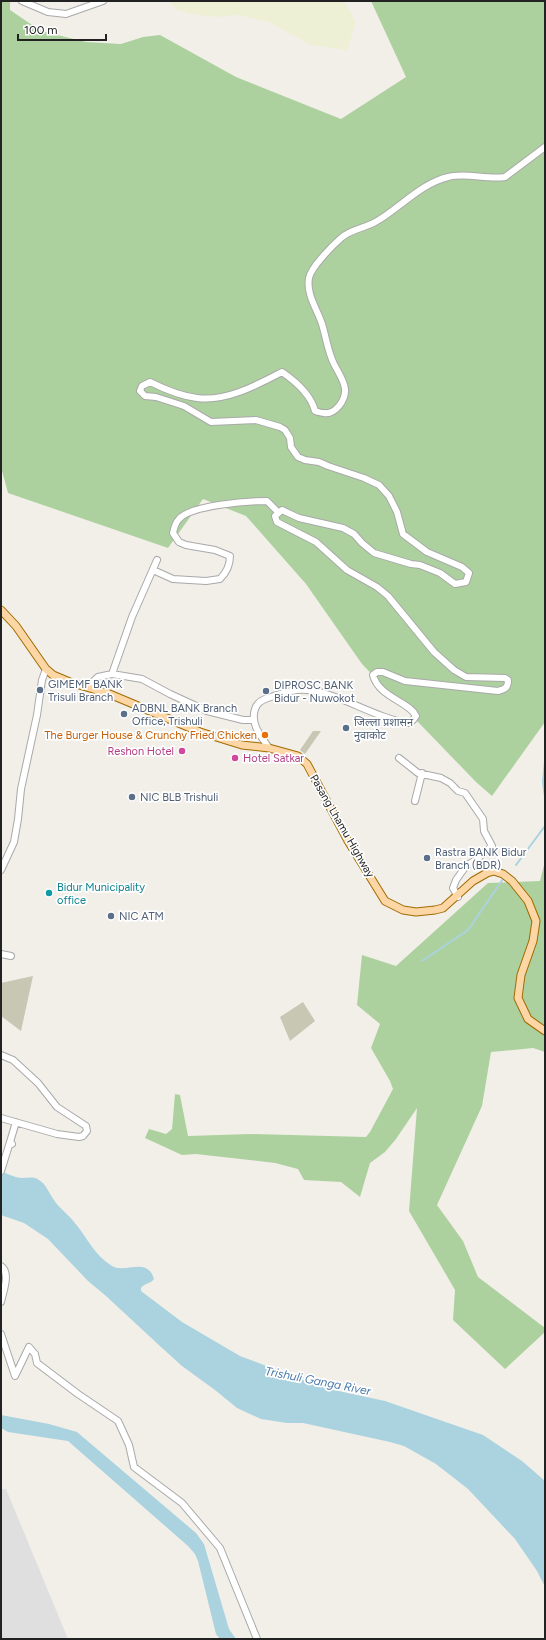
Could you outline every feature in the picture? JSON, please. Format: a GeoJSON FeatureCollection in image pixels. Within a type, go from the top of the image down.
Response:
{"type":"FeatureCollection","features":[{"type":"Feature","properties":{"kind":"main road","name":"Pasang Lhamu Highway"},"geometry":{"type":"LineString","coordinates":[[1,610],[16,626],[46,669],[53,675],[108,693],[200,732],[242,745],[269,748],[298,756],[307,764],[348,841],[386,901],[403,910],[416,912],[443,908],[458,897],[473,881],[487,873],[494,871],[503,874],[512,881],[528,901],[536,921],[533,941],[521,975],[518,998],[528,1019],[545,1031]]}},
{"type":"Feature","properties":{"kind":"street"},"geometry":{"type":"LineString","coordinates":[[22,1],[48,12],[66,14],[103,1]]}},
{"type":"Feature","properties":{"kind":"street"},"geometry":{"type":"LineString","coordinates":[[269,748],[255,725],[254,720],[257,704],[265,698],[298,690],[326,694],[396,722],[408,723],[416,716],[414,712],[375,684],[373,675],[377,672],[383,672],[405,681],[498,691],[505,690],[508,686],[508,680],[505,678],[466,676],[444,662],[388,596],[377,587],[347,570],[316,542],[277,522],[275,516],[282,510],[299,518],[342,528],[354,534],[362,544],[374,553],[426,567],[440,573],[455,584],[466,582],[469,573],[462,568],[427,552],[403,534],[389,496],[379,485],[319,462],[305,460],[298,457],[291,447],[290,438],[285,430],[280,427],[256,420],[211,422],[184,406],[156,397],[145,396],[140,392],[142,386],[150,382],[185,395],[198,398],[219,397],[242,391],[282,372],[294,380],[313,404],[315,411],[325,414],[333,411],[342,403],[345,397],[344,382],[334,363],[322,323],[310,293],[309,277],[314,268],[342,237],[375,223],[429,184],[450,176],[505,177],[545,148]]}},
{"type":"Feature","properties":{"kind":"street"},"geometry":{"type":"LineString","coordinates":[[153,570],[173,579],[206,581],[220,579],[225,573],[230,561],[230,556],[215,550],[186,545],[179,542],[173,533],[175,523],[180,517],[192,511],[241,502],[267,501],[278,512]]}},
{"type":"Feature","properties":{"kind":"street"},"geometry":{"type":"LineString","coordinates":[[112,674],[132,617],[157,560]]}},
{"type":"Feature","properties":{"kind":"street"},"geometry":{"type":"LineString","coordinates":[[1,870],[14,842],[21,789],[37,715],[42,680],[46,669]]}},
{"type":"Feature","properties":{"kind":"street"},"geometry":{"type":"LineString","coordinates":[[87,687],[98,677],[112,674],[142,679],[207,711],[242,720],[254,720]]}},
{"type":"Feature","properties":{"kind":"street"},"geometry":{"type":"LineString","coordinates":[[399,758],[418,773],[441,778],[450,783],[458,791],[465,793],[483,819],[484,830],[492,846],[477,860],[466,866],[456,880],[453,888],[458,897]]}},
{"type":"Feature","properties":{"kind":"street"},"geometry":{"type":"LineString","coordinates":[[415,801],[422,773]]}},
{"type":"Feature","properties":{"kind":"street"},"geometry":{"type":"LineString","coordinates":[[1,954],[11,956]]}},
{"type":"Feature","properties":{"kind":"street"},"geometry":{"type":"LineString","coordinates":[[1,1056],[13,1060],[25,1070],[38,1083],[57,1107],[86,1126],[87,1131],[83,1136],[79,1137],[46,1131],[1,1118]]}},
{"type":"Feature","properties":{"kind":"street"},"geometry":{"type":"LineString","coordinates":[[1,1171],[11,1144],[16,1122]]}},
{"type":"Feature","properties":{"kind":"street"},"geometry":{"type":"LineString","coordinates":[[1,1266],[5,1269],[7,1274],[1,1302]]}},
{"type":"Feature","properties":{"kind":"street"},"geometry":{"type":"LineString","coordinates":[[1,1334],[15,1376],[29,1347],[35,1354],[37,1363],[78,1394],[118,1421],[129,1445],[134,1467],[182,1503],[220,1548],[258,1639]]}},
{"type":"Feature","properties":{"kind":"shaded area"},"geometry":{"type":"Polygon","coordinates":[[[169,1],[345,1],[356,23],[347,50],[310,45],[269,22],[239,15],[217,17],[191,14],[176,9],[169,1]]]}},
{"type":"Feature","properties":{"kind":"shaded area"},"geometry":{"type":"Polygon","coordinates":[[[313,731],[321,731],[305,754],[300,750],[313,731]]]}},
{"type":"Feature","properties":{"kind":"shaded area"},"geometry":{"type":"Polygon","coordinates":[[[33,976],[21,1031],[1,1016],[1,983],[33,976]]]}},
{"type":"Feature","properties":{"kind":"shaded area"},"geometry":{"type":"Polygon","coordinates":[[[303,1002],[315,1021],[290,1041],[280,1017],[303,1002]]]}},
{"type":"Feature","properties":{"kind":"shaded area"},"geometry":{"type":"Polygon","coordinates":[[[1,1489],[6,1489],[68,1639],[1,1639],[1,1489]]]}},
{"type":"Feature","properties":{"kind":"green space"},"geometry":{"type":"Polygon","coordinates":[[[1,1],[10,1],[10,10],[41,31],[86,42],[121,44],[143,37],[160,35],[236,77],[341,119],[406,77],[371,1],[545,1],[545,722],[492,796],[476,782],[362,664],[306,584],[246,516],[203,499],[168,548],[8,493],[1,467],[1,1]]]}},
{"type":"Feature","properties":{"kind":"green space"},"geometry":{"type":"Polygon","coordinates":[[[545,861],[545,1052],[533,1048],[491,1052],[482,1106],[437,1205],[463,1241],[478,1277],[545,1328],[545,1332],[505,1369],[453,1320],[455,1290],[409,1211],[417,1108],[396,1139],[385,1152],[370,1163],[360,1197],[341,1182],[304,1180],[298,1169],[275,1163],[196,1154],[182,1155],[145,1138],[149,1129],[166,1134],[172,1129],[175,1094],[180,1095],[188,1136],[250,1134],[366,1137],[393,1089],[371,1048],[380,1024],[357,1005],[362,955],[396,966],[488,883],[540,881],[545,861]]]}},
{"type":"Feature","properties":{"kind":"water"},"geometry":{"type":"Polygon","coordinates":[[[1,1171],[16,1177],[35,1178],[41,1182],[46,1186],[56,1203],[72,1219],[96,1252],[106,1262],[117,1268],[146,1268],[151,1272],[154,1279],[142,1286],[141,1291],[182,1322],[240,1356],[311,1383],[334,1390],[385,1401],[483,1435],[522,1461],[545,1481],[545,1587],[537,1571],[515,1539],[468,1489],[436,1464],[404,1446],[390,1442],[303,1423],[287,1423],[261,1419],[237,1408],[182,1366],[88,1281],[48,1239],[24,1223],[1,1215],[1,1171]]]}},
{"type":"Feature","properties":{"kind":"water"},"geometry":{"type":"Polygon","coordinates":[[[1,1415],[49,1424],[77,1432],[196,1533],[204,1544],[229,1629],[236,1639],[220,1639],[216,1634],[198,1561],[195,1554],[188,1546],[68,1441],[8,1432],[1,1428],[1,1415]]]}},
{"type":"Feature","properties":{"kind":"waterway"},"geometry":{"type":"LineString","coordinates":[[545,761],[543,782],[545,797]]}},
{"type":"Feature","properties":{"kind":"waterway"},"geometry":{"type":"LineString","coordinates":[[516,865],[545,826]]}},
{"type":"Feature","properties":{"kind":"waterway"},"geometry":{"type":"LineString","coordinates":[[422,961],[468,930],[503,879]]}},
{"type":"Feature","properties":{"kind":"place","name":"GIMEMF BANK Trisuli Branch"},"geometry":{"type":"Point","coordinates":[40,690]}},
{"type":"Feature","properties":{"kind":"place","name":"DIPROSC BANK Bidur - Nuwokot"},"geometry":{"type":"Point","coordinates":[266,691]}},
{"type":"Feature","properties":{"kind":"place","name":"ADBNL BANK Branch Office, Trishuli"},"geometry":{"type":"Point","coordinates":[124,714]}},
{"type":"Feature","properties":{"kind":"place","name":"जिल्ला प्रशासन नुवाकोट"},"geometry":{"type":"Point","coordinates":[346,728]}},
{"type":"Feature","properties":{"kind":"place","name":"The Burger House & Crunchy Fried Chicken"},"geometry":{"type":"Point","coordinates":[265,735]}},
{"type":"Feature","properties":{"kind":"place","name":"Reshon Hotel"},"geometry":{"type":"Point","coordinates":[182,751]}},
{"type":"Feature","properties":{"kind":"place","name":"Hotel Satkar"},"geometry":{"type":"Point","coordinates":[235,758]}},
{"type":"Feature","properties":{"kind":"place","name":"NIC BLB Trishuli"},"geometry":{"type":"Point","coordinates":[132,797]}},
{"type":"Feature","properties":{"kind":"place","name":"Rastra BANK Bidur Branch (BDR)"},"geometry":{"type":"Point","coordinates":[427,858]}},
{"type":"Feature","properties":{"kind":"place","name":"Bidur Municipality office"},"geometry":{"type":"Point","coordinates":[49,893]}},
{"type":"Feature","properties":{"kind":"place","name":"NIC ATM"},"geometry":{"type":"Point","coordinates":[111,916]}},
{"type":"Feature","properties":{"kind":"water label","name":"Trishuli Ganga River"},"geometry":{"type":"Point","coordinates":[318,1381]}}]}
